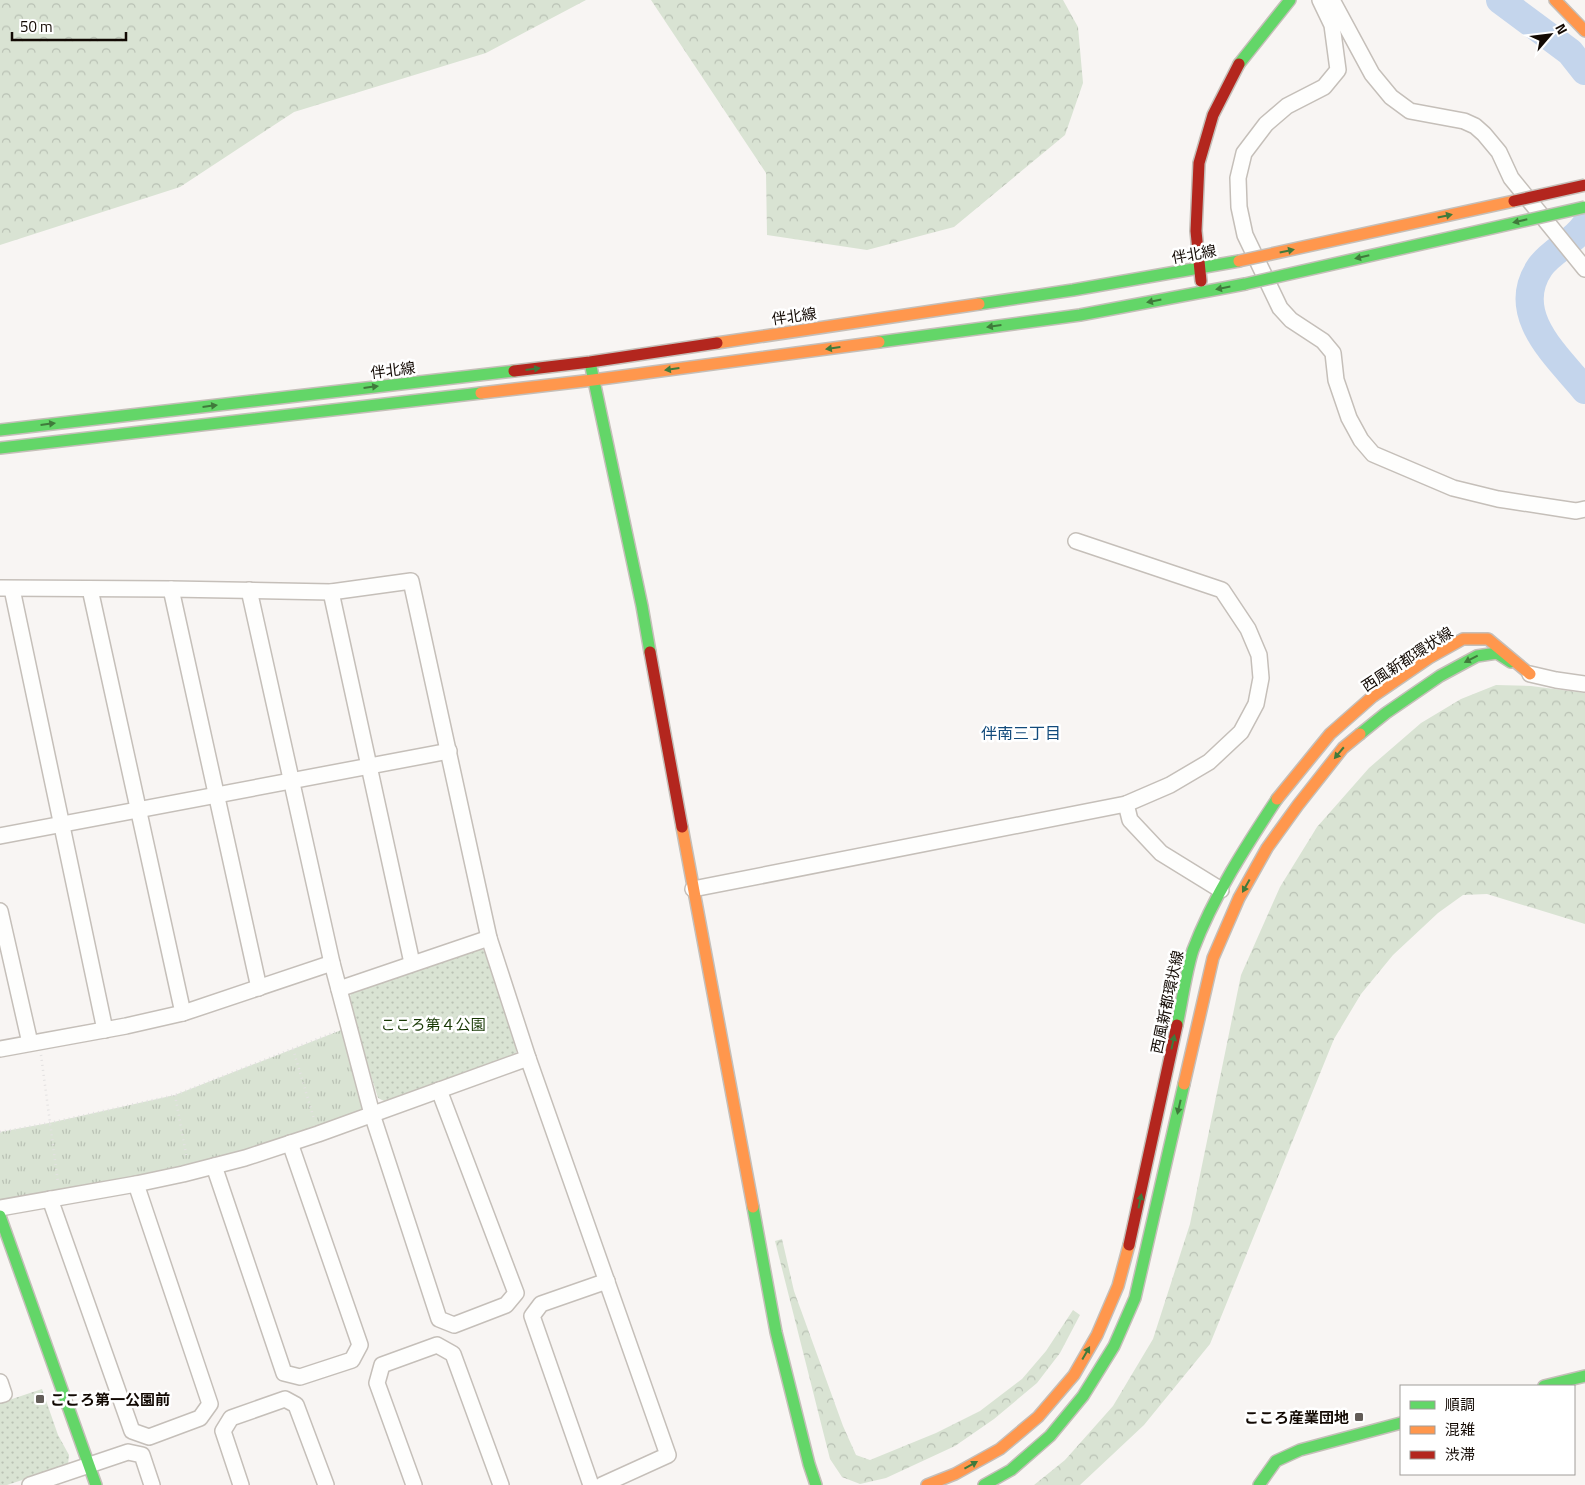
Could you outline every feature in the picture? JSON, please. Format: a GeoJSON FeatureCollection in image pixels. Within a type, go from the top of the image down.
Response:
{"type":"FeatureCollection","features":[{"type":"Feature","properties":{"kind":"street"},"geometry":{"type":"LineString","coordinates":[[1202,292],[1196,230],[1199,163],[1213,114],[1235,69],[1290,0]]}},
{"type":"Feature","properties":{"kind":"street"},"geometry":{"type":"LineString","coordinates":[[1320,0],[1332,25],[1338,70],[1324,87],[1287,106],[1266,124],[1244,153],[1238,178],[1239,207],[1245,234],[1280,308],[1291,320],[1323,341],[1332,353],[1336,380],[1349,418],[1361,440],[1373,454],[1453,488],[1498,500],[1576,511],[1585,508]]}},
{"type":"Feature","properties":{"kind":"street"},"geometry":{"type":"LineString","coordinates":[[1332,0],[1372,74],[1392,97],[1410,111],[1464,121],[1475,126],[1484,134],[1499,152],[1511,178],[1585,269]]}},
{"type":"Feature","properties":{"kind":"street"},"geometry":{"type":"LineString","coordinates":[[1555,0],[1585,31]]}},
{"type":"Feature","properties":{"kind":"street","name":"伴北線"},"geometry":{"type":"LineString","coordinates":[[0,430],[590,362],[1073,290],[1200,269],[1585,185]]}},
{"type":"Feature","properties":{"kind":"street"},"geometry":{"type":"LineString","coordinates":[[0,448],[594,380],[1080,315],[1245,284],[1585,206]]}},
{"type":"Feature","properties":{"kind":"street"},"geometry":{"type":"LineString","coordinates":[[590,362],[642,606],[776,1332],[816,1485]]}},
{"type":"Feature","properties":{"kind":"street"},"geometry":{"type":"LineString","coordinates":[[693,889],[1126,804],[1170,785],[1209,762],[1241,732],[1256,704],[1261,678],[1259,655],[1248,629],[1222,590],[1076,541]]}},
{"type":"Feature","properties":{"kind":"street"},"geometry":{"type":"LineString","coordinates":[[105,1030],[62,824],[6,589],[171,589],[331,592],[411,581],[489,938],[528,1058],[668,1455],[602,1485]]}},
{"type":"Feature","properties":{"kind":"street"},"geometry":{"type":"LineString","coordinates":[[90,589],[183,1013]]}},
{"type":"Feature","properties":{"kind":"street"},"geometry":{"type":"LineString","coordinates":[[171,589],[259,988]]}},
{"type":"Feature","properties":{"kind":"street"},"geometry":{"type":"LineString","coordinates":[[249,590],[332,963],[372,1114],[439,1319],[454,1325],[506,1305],[516,1293],[439,1090]]}},
{"type":"Feature","properties":{"kind":"street"},"geometry":{"type":"LineString","coordinates":[[331,592],[412,963]]}},
{"type":"Feature","properties":{"kind":"street","name":"西風新都環状線"},"geometry":{"type":"LineString","coordinates":[[927,1485],[955,1474],[1000,1449],[1038,1417],[1074,1375],[1097,1334],[1118,1286],[1136,1217],[1192,951],[1221,890],[1248,842],[1282,791],[1330,734],[1372,697],[1429,658],[1463,639],[1488,639],[1530,674]]}},
{"type":"Feature","properties":{"kind":"street"},"geometry":{"type":"LineString","coordinates":[[984,1485],[1011,1470],[1050,1436],[1083,1396],[1114,1346],[1135,1298],[1213,958],[1239,898],[1267,848],[1298,805],[1343,748],[1386,713],[1440,676],[1477,656],[1497,653],[1530,674],[1585,684]]}},
{"type":"Feature","properties":{"kind":"street"},"geometry":{"type":"LineString","coordinates":[[0,836],[449,751]]}},
{"type":"Feature","properties":{"kind":"street"},"geometry":{"type":"LineString","coordinates":[[1126,804],[1130,820],[1161,853],[1221,890]]}},
{"type":"Feature","properties":{"kind":"street"},"geometry":{"type":"LineString","coordinates":[[0,911],[35,1043]]}},
{"type":"Feature","properties":{"kind":"street"},"geometry":{"type":"LineString","coordinates":[[339,989],[489,938]]}},
{"type":"Feature","properties":{"kind":"street"},"geometry":{"type":"LineString","coordinates":[[0,1049],[105,1030],[183,1013],[332,963]]}},
{"type":"Feature","properties":{"kind":"street"},"geometry":{"type":"LineString","coordinates":[[0,1208],[136,1184],[214,1166],[318,1134],[528,1058]]}},
{"type":"Feature","properties":{"kind":"street"},"geometry":{"type":"LineString","coordinates":[[214,1166],[284,1373],[300,1377],[352,1360],[360,1345],[290,1143]]}},
{"type":"Feature","properties":{"kind":"street"},"geometry":{"type":"LineString","coordinates":[[55,1198],[132,1431],[148,1437],[200,1418],[210,1404],[136,1184]]}},
{"type":"Feature","properties":{"kind":"street"},"geometry":{"type":"LineString","coordinates":[[0,1216],[96,1485]]}},
{"type":"Feature","properties":{"kind":"street"},"geometry":{"type":"LineString","coordinates":[[591,1485],[532,1316],[541,1304],[607,1281]]}},
{"type":"Feature","properties":{"kind":"street"},"geometry":{"type":"LineString","coordinates":[[414,1485],[377,1382],[382,1366],[437,1345],[453,1354],[501,1485]]}},
{"type":"Feature","properties":{"kind":"street"},"geometry":{"type":"LineString","coordinates":[[1548,1385],[1585,1376]]}},
{"type":"Feature","properties":{"kind":"street"},"geometry":{"type":"LineString","coordinates":[[0,1382],[4,1394],[0,1395]]}},
{"type":"Feature","properties":{"kind":"street"},"geometry":{"type":"LineString","coordinates":[[241,1485],[222,1431],[231,1418],[285,1399],[296,1405],[326,1485]]}},
{"type":"Feature","properties":{"kind":"street"},"geometry":{"type":"LineString","coordinates":[[1260,1485],[1276,1461],[1300,1450],[1400,1423]]}},
{"type":"Feature","properties":{"kind":"street"},"geometry":{"type":"LineString","coordinates":[[35,1484],[128,1452],[142,1455],[152,1485]]}},
{"type":"Feature","properties":{"kind":"path"},"geometry":{"type":"LineString","coordinates":[[0,1132],[49,1123],[175,1094],[348,1027]]}},
{"type":"Feature","properties":{"kind":"path"},"geometry":{"type":"LineString","coordinates":[[35,1043],[49,1123],[55,1198]]}},
{"type":"Feature","properties":{"kind":"path"},"geometry":{"type":"LineString","coordinates":[[293,1049],[318,1134]]}},
{"type":"Feature","properties":{"kind":"path"},"geometry":{"type":"LineString","coordinates":[[175,1094],[190,1172]]}},
{"type":"Feature","properties":{"kind":"green space"},"geometry":{"type":"Polygon","coordinates":[[[0,0],[586,0],[486,53],[294,112],[180,187],[0,245],[0,0]]]}},
{"type":"Feature","properties":{"kind":"green space"},"geometry":{"type":"Polygon","coordinates":[[[651,0],[1063,0],[1078,27],[1083,83],[1065,135],[954,227],[867,250],[767,235],[766,173],[651,0]]]}},
{"type":"Feature","properties":{"kind":"green space"},"geometry":{"type":"Polygon","coordinates":[[[1496,685],[1531,686],[1585,693],[1585,924],[1487,894],[1463,895],[1438,913],[1393,955],[1361,994],[1334,1039],[1210,1344],[1144,1425],[1080,1485],[1034,1485],[1065,1460],[1113,1406],[1153,1339],[1190,1224],[1241,975],[1280,887],[1317,827],[1369,768],[1421,723],[1461,699],[1496,685]]]}},
{"type":"Feature","properties":{"kind":"green space","name":"こころ第４公園"},"geometry":{"type":"Polygon","coordinates":[[[473,946],[485,951],[518,1048],[514,1057],[388,1103],[378,1098],[348,1002],[352,991],[473,946]]]}},
{"type":"Feature","properties":{"kind":"green space"},"geometry":{"type":"Polygon","coordinates":[[[349,1027],[372,1114],[190,1172],[0,1208],[0,1132],[175,1095],[349,1027]]]}},
{"type":"Feature","properties":{"kind":"green space"},"geometry":{"type":"Polygon","coordinates":[[[782,1239],[794,1291],[843,1426],[856,1455],[870,1460],[936,1433],[980,1411],[1022,1379],[1046,1351],[1073,1310],[1080,1315],[1060,1353],[1037,1383],[994,1419],[955,1446],[886,1478],[860,1484],[842,1477],[830,1459],[775,1241],[782,1239]]]}},
{"type":"Feature","properties":{"kind":"green space"},"geometry":{"type":"Polygon","coordinates":[[[42,1389],[58,1435],[69,1455],[68,1465],[7,1485],[0,1485],[0,1403],[42,1389]]]}},
{"type":"Feature","properties":{"kind":"waterway"},"geometry":{"type":"LineString","coordinates":[[1500,0],[1570,52],[1585,71]]}},
{"type":"Feature","properties":{"kind":"waterway"},"geometry":{"type":"LineString","coordinates":[[1585,225],[1540,267],[1532,284],[1530,301],[1533,318],[1540,333],[1550,349],[1585,390]]}},
{"type":"Feature","properties":{"kind":"traffic: fast"},"geometry":{"type":"LineString","coordinates":[[1239,64],[1290,0]]}},
{"type":"Feature","properties":{"kind":"traffic: fast"},"geometry":{"type":"LineString","coordinates":[[1245,284],[1585,207]]}},
{"type":"Feature","properties":{"kind":"traffic: fast"},"geometry":{"type":"LineString","coordinates":[[979,304],[1073,290],[1239,261]]}},
{"type":"Feature","properties":{"kind":"traffic: fast"},"geometry":{"type":"LineString","coordinates":[[879,342],[1080,315],[1245,284]]}},
{"type":"Feature","properties":{"kind":"traffic: fast"},"geometry":{"type":"LineString","coordinates":[[591,367],[650,652]]}},
{"type":"Feature","properties":{"kind":"traffic: fast"},"geometry":{"type":"LineString","coordinates":[[0,430],[514,371]]}},
{"type":"Feature","properties":{"kind":"traffic: fast"},"geometry":{"type":"LineString","coordinates":[[0,448],[481,393]]}},
{"type":"Feature","properties":{"kind":"traffic: fast"},"geometry":{"type":"LineString","coordinates":[[1360,734],[1386,713],[1440,676],[1477,656],[1497,653],[1511,662]]}},
{"type":"Feature","properties":{"kind":"traffic: fast"},"geometry":{"type":"LineString","coordinates":[[1177,1025],[1186,977],[1193,950],[1201,930],[1231,872],[1277,799]]}},
{"type":"Feature","properties":{"kind":"traffic: fast"},"geometry":{"type":"LineString","coordinates":[[984,1485],[1011,1470],[1050,1436],[1083,1396],[1114,1346],[1135,1298],[1184,1084]]}},
{"type":"Feature","properties":{"kind":"traffic: fast"},"geometry":{"type":"LineString","coordinates":[[753,1207],[776,1332],[816,1485]]}},
{"type":"Feature","properties":{"kind":"traffic: fast"},"geometry":{"type":"LineString","coordinates":[[0,1216],[96,1485]]}},
{"type":"Feature","properties":{"kind":"traffic: fast"},"geometry":{"type":"LineString","coordinates":[[1548,1385],[1585,1376]]}},
{"type":"Feature","properties":{"kind":"traffic: fast"},"geometry":{"type":"LineString","coordinates":[[1259,1485],[1276,1461],[1300,1450],[1400,1423]]}},
{"type":"Feature","properties":{"kind":"traffic: slow"},"geometry":{"type":"LineString","coordinates":[[1555,0],[1585,31]]}},
{"type":"Feature","properties":{"kind":"traffic: slow"},"geometry":{"type":"LineString","coordinates":[[1239,261],[1514,201]]}},
{"type":"Feature","properties":{"kind":"traffic: slow"},"geometry":{"type":"LineString","coordinates":[[717,343],[979,304]]}},
{"type":"Feature","properties":{"kind":"traffic: slow"},"geometry":{"type":"LineString","coordinates":[[481,393],[879,342]]}},
{"type":"Feature","properties":{"kind":"traffic: slow"},"geometry":{"type":"LineString","coordinates":[[1277,799],[1330,734],[1372,697],[1429,658],[1463,639],[1488,639],[1530,674]]}},
{"type":"Feature","properties":{"kind":"traffic: slow"},"geometry":{"type":"LineString","coordinates":[[1184,1084],[1213,958],[1239,898],[1267,848],[1298,805],[1343,748],[1360,734]]}},
{"type":"Feature","properties":{"kind":"traffic: slow"},"geometry":{"type":"LineString","coordinates":[[682,827],[753,1207]]}},
{"type":"Feature","properties":{"kind":"traffic: slow"},"geometry":{"type":"LineString","coordinates":[[927,1485],[955,1474],[1000,1449],[1038,1417],[1074,1375],[1097,1335],[1118,1286],[1129,1245]]}},
{"type":"Feature","properties":{"kind":"traffic: jam"},"geometry":{"type":"LineString","coordinates":[[1201,281],[1196,231],[1199,163],[1213,115],[1239,64]]}},
{"type":"Feature","properties":{"kind":"traffic: jam"},"geometry":{"type":"LineString","coordinates":[[1514,201],[1585,185]]}},
{"type":"Feature","properties":{"kind":"traffic: jam"},"geometry":{"type":"LineString","coordinates":[[514,371],[717,343]]}},
{"type":"Feature","properties":{"kind":"traffic: jam"},"geometry":{"type":"LineString","coordinates":[[650,652],[682,827]]}},
{"type":"Feature","properties":{"kind":"traffic: jam"},"geometry":{"type":"LineString","coordinates":[[1129,1245],[1177,1025]]}},
{"type":"Feature","properties":{"kind":"place","name":"こころ第一公園前"},"geometry":{"type":"Point","coordinates":[40,1399]}},
{"type":"Feature","properties":{"kind":"place","name":"こころ産業団地"},"geometry":{"type":"Point","coordinates":[1359,1417]}},
{"type":"Feature","properties":{"kind":"district","name":"伴南三丁目"},"geometry":{"type":"Point","coordinates":[1021,733]}}]}
